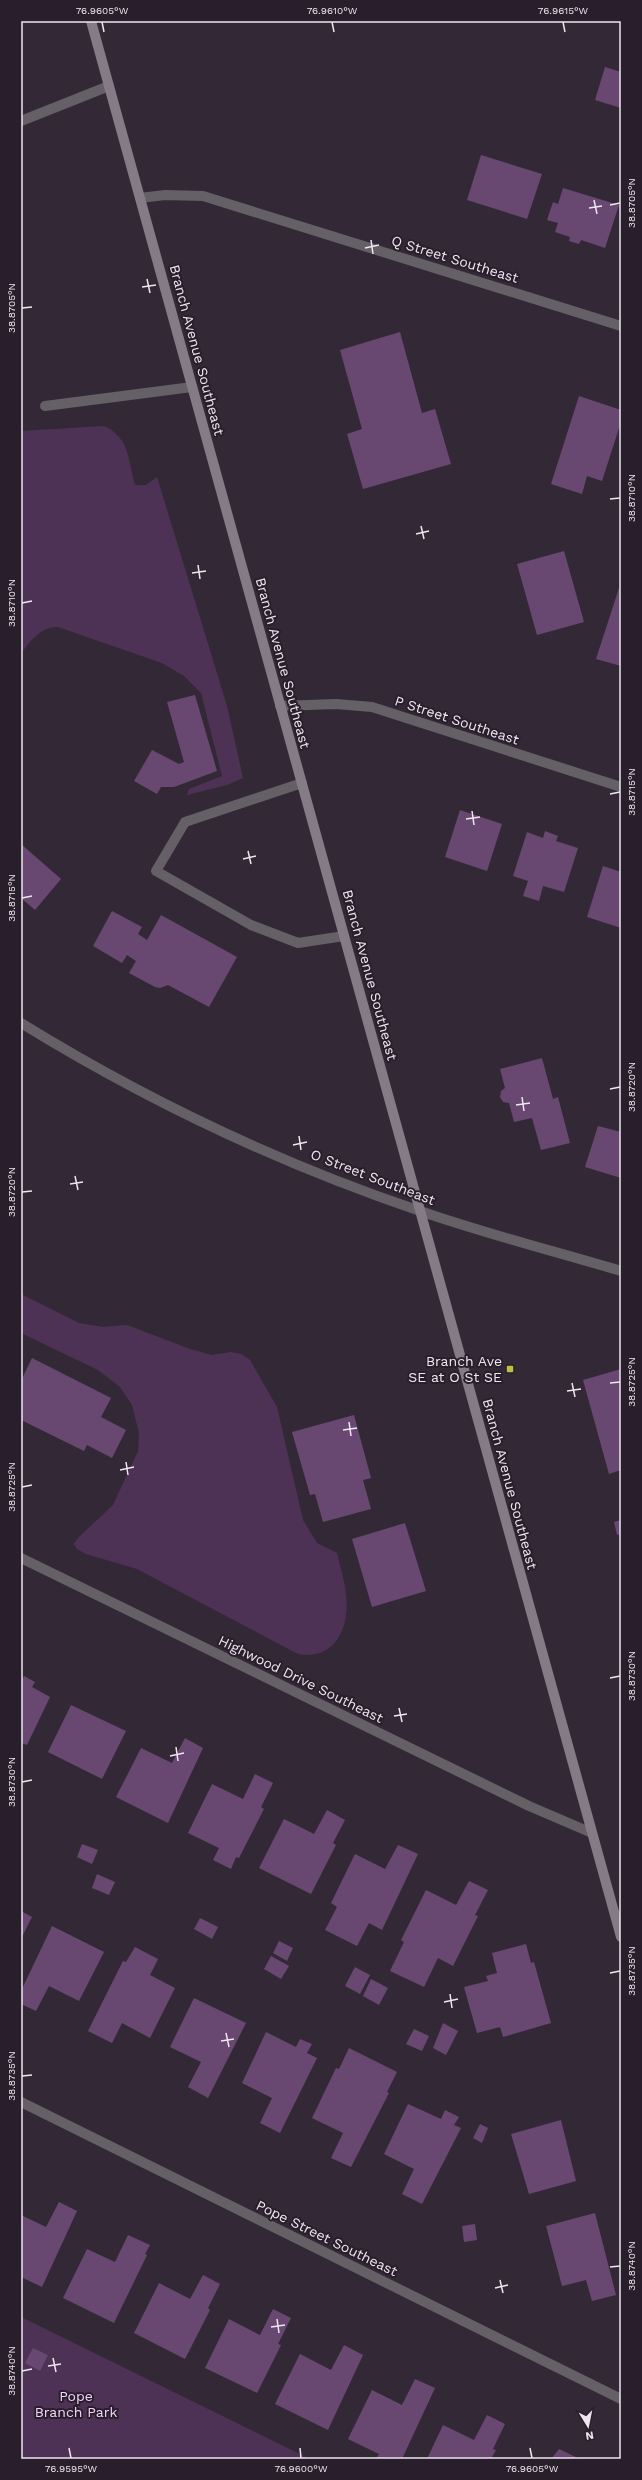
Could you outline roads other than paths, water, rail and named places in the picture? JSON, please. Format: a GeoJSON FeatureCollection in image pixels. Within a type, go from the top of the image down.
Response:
{"type":"FeatureCollection","features":[{"type":"Feature","properties":{"kind":"main road","name":"Branch Avenue Southeast"},"geometry":{"type":"LineString","coordinates":[[91,21],[621,1937]]}},
{"type":"Feature","properties":{"kind":"street"},"geometry":{"type":"LineString","coordinates":[[21,122],[109,86]]}},
{"type":"Feature","properties":{"kind":"street","name":"Q Street Southeast"},"geometry":{"type":"LineString","coordinates":[[140,198],[165,195],[203,196],[621,326]]}},
{"type":"Feature","properties":{"kind":"street"},"geometry":{"type":"LineString","coordinates":[[45,406],[192,387]]}},
{"type":"Feature","properties":{"kind":"street","name":"P Street Southeast"},"geometry":{"type":"LineString","coordinates":[[280,706],[336,704],[372,707],[621,787]]}},
{"type":"Feature","properties":{"kind":"street"},"geometry":{"type":"LineString","coordinates":[[302,783],[185,822],[156,871],[251,925],[298,943],[344,936]]}},
{"type":"Feature","properties":{"kind":"street","name":"O Street Southeast"},"geometry":{"type":"LineString","coordinates":[[21,1022],[111,1075],[206,1123],[344,1183],[420,1211],[621,1271]]}},
{"type":"Feature","properties":{"kind":"street","name":"Highwood Drive Southeast"},"geometry":{"type":"LineString","coordinates":[[21,1558],[529,1806],[592,1833]]}},
{"type":"Feature","properties":{"kind":"street","name":"Pope Street Southeast"},"geometry":{"type":"LineString","coordinates":[[21,2102],[621,2399]]}},
{"type":"Feature","properties":{"kind":"place","name":"Branch Ave SE at O St SE"},"geometry":{"type":"Point","coordinates":[510,1369]}},
{"type":"Feature","properties":{"kind":"park label","name":"Pope Branch Park"},"geometry":{"type":"Point","coordinates":[76,2404]}}]}
